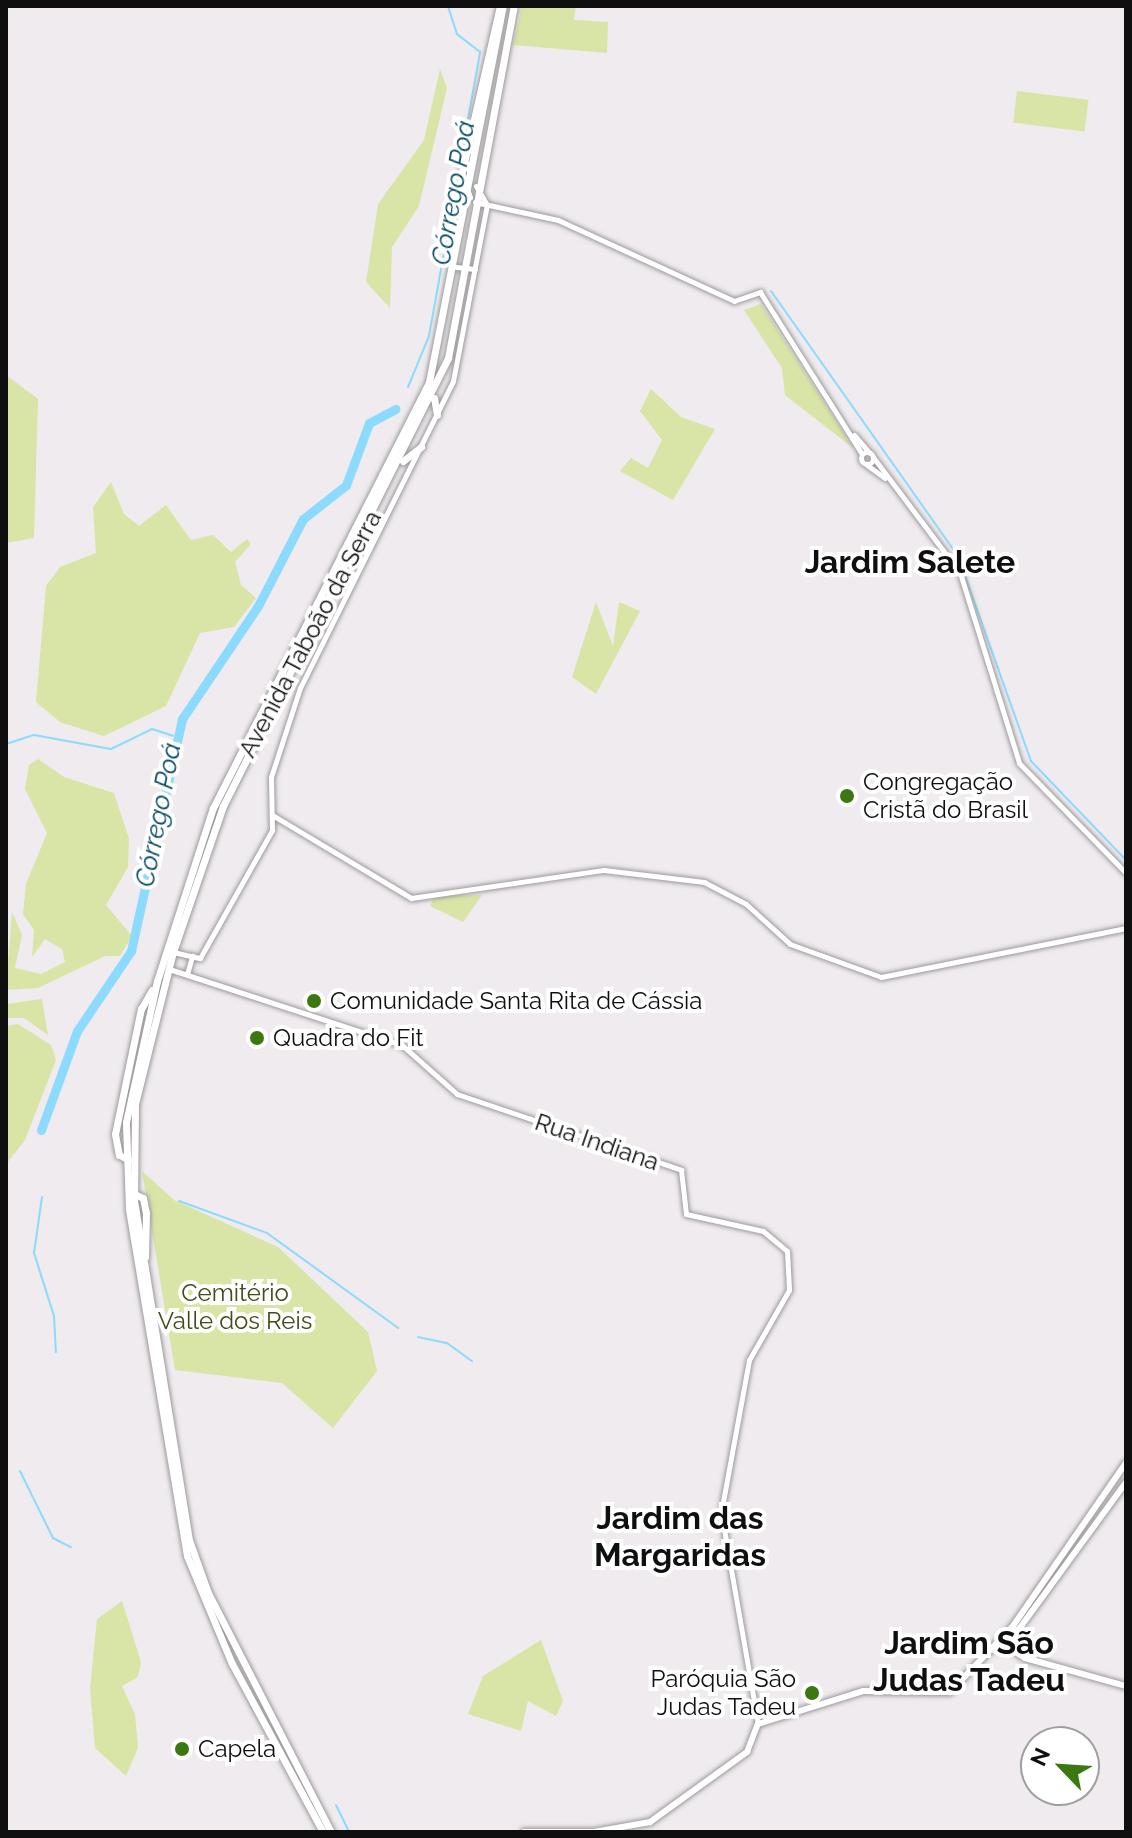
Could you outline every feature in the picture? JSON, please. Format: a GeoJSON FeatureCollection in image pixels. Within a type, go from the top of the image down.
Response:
{"type":"FeatureCollection","features":[{"type":"Feature","properties":{"kind":"highway","name":"Avenida Taboão da Serra"},"geometry":{"type":"LineString","coordinates":[[128,1163],[139,1082],[173,952],[256,732],[434,395],[460,267],[502,6]]}},
{"type":"Feature","properties":{"kind":"highway","name":"Avenida Taboão da Serra"},"geometry":{"type":"LineString","coordinates":[[471,199],[514,6]]}},
{"type":"Feature","properties":{"kind":"highway","name":"Avenida Taboão da Serra"},"geometry":{"type":"LineString","coordinates":[[323,1832],[232,1664],[187,1556],[137,1254],[130,1193],[128,1163],[135,1065],[186,884],[247,730],[391,460],[429,382],[460,267]]}},
{"type":"Feature","properties":{"kind":"highway"},"geometry":{"type":"LineString","coordinates":[[434,395],[437,415]]}},
{"type":"Feature","properties":{"kind":"highway"},"geometry":{"type":"LineString","coordinates":[[399,466],[421,447]]}},
{"type":"Feature","properties":{"kind":"highway","name":"Avenida Taboão da Serra"},"geometry":{"type":"LineString","coordinates":[[130,1193],[145,1264],[189,1540],[208,1593],[331,1832]]}},
{"type":"Feature","properties":{"kind":"main road"},"geometry":{"type":"LineString","coordinates":[[1002,1642],[1126,1463]]}},
{"type":"Feature","properties":{"kind":"main road"},"geometry":{"type":"LineString","coordinates":[[524,1832],[594,1832],[650,1822],[747,1752],[758,1724],[863,1691],[945,1693],[1002,1642],[1126,1482]]}},
{"type":"Feature","properties":{"kind":"main road"},"geometry":{"type":"LineString","coordinates":[[1002,1642],[1025,1658],[1126,1686]]}},
{"type":"Feature","properties":{"kind":"street"},"geometry":{"type":"LineString","coordinates":[[272,830],[271,777],[300,688],[453,381],[487,204],[476,186]]}},
{"type":"Feature","properties":{"kind":"street"},"geometry":{"type":"LineString","coordinates":[[471,199],[558,220],[734,301],[760,292],[848,429],[866,465],[888,480]]}},
{"type":"Feature","properties":{"kind":"street"},"geometry":{"type":"LineString","coordinates":[[460,267],[475,269]]}},
{"type":"Feature","properties":{"kind":"street"},"geometry":{"type":"LineString","coordinates":[[848,429],[872,455],[960,573],[1019,763],[1126,873]]}},
{"type":"Feature","properties":{"kind":"street"},"geometry":{"type":"LineString","coordinates":[[862,454],[872,455]]}},
{"type":"Feature","properties":{"kind":"street"},"geometry":{"type":"LineString","coordinates":[[866,465],[872,455]]}},
{"type":"Feature","properties":{"kind":"street"},"geometry":{"type":"LineString","coordinates":[[272,815],[281,824],[411,898],[641,871],[704,882],[754,911],[790,944],[873,976],[1126,928]]}},
{"type":"Feature","properties":{"kind":"street"},"geometry":{"type":"LineString","coordinates":[[173,952],[200,958],[272,830],[281,824]]}},
{"type":"Feature","properties":{"kind":"street"},"geometry":{"type":"LineString","coordinates":[[188,975],[192,956]]}},
{"type":"Feature","properties":{"kind":"street","name":"Rua Indiana"},"geometry":{"type":"LineString","coordinates":[[168,969],[402,1045],[454,1092],[681,1170],[686,1214],[763,1231],[791,1257],[785,1300],[755,1345],[739,1409],[721,1512],[758,1724]]}},
{"type":"Feature","properties":{"kind":"green space"},"geometry":{"type":"Polygon","coordinates":[[[522,6],[576,6],[574,20],[608,22],[607,53],[513,45],[522,6]]]}},
{"type":"Feature","properties":{"kind":"green space"},"geometry":{"type":"Polygon","coordinates":[[[440,69],[447,88],[419,206],[392,247],[390,308],[366,282],[378,204],[424,140],[440,69]]]}},
{"type":"Feature","properties":{"kind":"green space"},"geometry":{"type":"Polygon","coordinates":[[[1017,91],[1088,100],[1085,132],[1013,123],[1017,91]]]}},
{"type":"Feature","properties":{"kind":"green space"},"geometry":{"type":"Polygon","coordinates":[[[761,304],[853,448],[785,395],[782,368],[744,310],[761,304]]]}},
{"type":"Feature","properties":{"kind":"green space"},"geometry":{"type":"Polygon","coordinates":[[[6,375],[38,399],[34,538],[6,543],[6,375]]]}},
{"type":"Feature","properties":{"kind":"green space"},"geometry":{"type":"Polygon","coordinates":[[[651,389],[681,417],[715,429],[673,500],[620,471],[631,458],[648,468],[662,440],[640,411],[651,389]]]}},
{"type":"Feature","properties":{"kind":"green space"},"geometry":{"type":"Polygon","coordinates":[[[111,482],[124,514],[139,526],[166,505],[191,540],[213,535],[231,552],[247,539],[251,544],[235,562],[241,585],[256,598],[234,627],[200,633],[166,706],[104,736],[60,722],[36,702],[46,586],[60,567],[96,553],[93,507],[111,482]]]}},
{"type":"Feature","properties":{"kind":"green space"},"geometry":{"type":"Polygon","coordinates":[[[596,602],[613,646],[619,602],[640,611],[596,694],[572,677],[596,602]]]}},
{"type":"Feature","properties":{"kind":"green space"},"geometry":{"type":"Polygon","coordinates":[[[38,759],[64,777],[114,793],[129,839],[128,867],[106,905],[132,936],[120,956],[105,956],[38,988],[6,990],[12,912],[22,935],[15,968],[41,974],[65,962],[62,949],[45,939],[32,957],[34,930],[23,914],[26,884],[47,833],[25,789],[29,765],[38,759]]]}},
{"type":"Feature","properties":{"kind":"green space"},"geometry":{"type":"Polygon","coordinates":[[[482,895],[463,922],[430,906],[434,896],[482,895]]]}},
{"type":"Feature","properties":{"kind":"green space"},"geometry":{"type":"Polygon","coordinates":[[[42,999],[48,1035],[24,1018],[6,1018],[6,1004],[42,999]]]}},
{"type":"Feature","properties":{"kind":"green space"},"geometry":{"type":"Polygon","coordinates":[[[18,1024],[51,1045],[56,1060],[25,1140],[6,1164],[6,1026],[18,1024]]]}},
{"type":"Feature","properties":{"kind":"green space","name":"Cemitério Valle dos Reis"},"geometry":{"type":"Polygon","coordinates":[[[142,1171],[174,1200],[278,1247],[368,1332],[377,1371],[333,1428],[282,1383],[175,1370],[142,1171]]]}},
{"type":"Feature","properties":{"kind":"green space"},"geometry":{"type":"Polygon","coordinates":[[[122,1601],[141,1662],[138,1677],[122,1686],[135,1714],[138,1748],[126,1776],[95,1748],[90,1688],[97,1619],[122,1601]]]}},
{"type":"Feature","properties":{"kind":"green space"},"geometry":{"type":"Polygon","coordinates":[[[541,1640],[563,1701],[556,1716],[528,1701],[521,1731],[468,1714],[483,1676],[541,1640]]]}},
{"type":"Feature","properties":{"kind":"waterway","name":"Córrego Poá"},"geometry":{"type":"LineString","coordinates":[[408,387],[429,336],[480,52],[457,34],[448,6]]}},
{"type":"Feature","properties":{"kind":"waterway"},"geometry":{"type":"LineString","coordinates":[[771,291],[958,556],[1031,761],[1126,860]]}},
{"type":"Feature","properties":{"kind":"waterway","name":"Córrego Poá"},"geometry":{"type":"LineString","coordinates":[[41,1130],[77,1031],[131,951],[182,719],[258,606],[303,519],[346,485],[369,423],[395,409]]}},
{"type":"Feature","properties":{"kind":"waterway"},"geometry":{"type":"LineString","coordinates":[[6,744],[34,735],[111,749],[152,729],[173,736]]}},
{"type":"Feature","properties":{"kind":"waterway"},"geometry":{"type":"LineString","coordinates":[[42,1197],[34,1253],[54,1316],[56,1352]]}},
{"type":"Feature","properties":{"kind":"waterway"},"geometry":{"type":"LineString","coordinates":[[179,1201],[267,1233],[398,1328]]}},
{"type":"Feature","properties":{"kind":"waterway"},"geometry":{"type":"LineString","coordinates":[[418,1337],[447,1343],[472,1361]]}},
{"type":"Feature","properties":{"kind":"waterway"},"geometry":{"type":"LineString","coordinates":[[20,1471],[53,1538],[71,1547]]}},
{"type":"Feature","properties":{"kind":"waterway"},"geometry":{"type":"LineString","coordinates":[[336,1805],[349,1832]]}},
{"type":"Feature","properties":{"kind":"place","name":"Congregação Cristã do Brasil"},"geometry":{"type":"Point","coordinates":[847,796]}},
{"type":"Feature","properties":{"kind":"place","name":"Comunidade Santa Rita de Cássia"},"geometry":{"type":"Point","coordinates":[314,1001]}},
{"type":"Feature","properties":{"kind":"place","name":"Quadra do Fit"},"geometry":{"type":"Point","coordinates":[257,1038]}},
{"type":"Feature","properties":{"kind":"place","name":"Paróquia São Judas Tadeu"},"geometry":{"type":"Point","coordinates":[812,1693]}},
{"type":"Feature","properties":{"kind":"place","name":"Capela"},"geometry":{"type":"Point","coordinates":[182,1749]}},
{"type":"Feature","properties":{"kind":"district","name":"Jardim Salete"},"geometry":{"type":"Point","coordinates":[910,562]}},
{"type":"Feature","properties":{"kind":"district","name":"Jardim das Margaridas"},"geometry":{"type":"Point","coordinates":[680,1538]}},
{"type":"Feature","properties":{"kind":"district","name":"Jardim São Judas Tadeu"},"geometry":{"type":"Point","coordinates":[969,1662]}}]}
